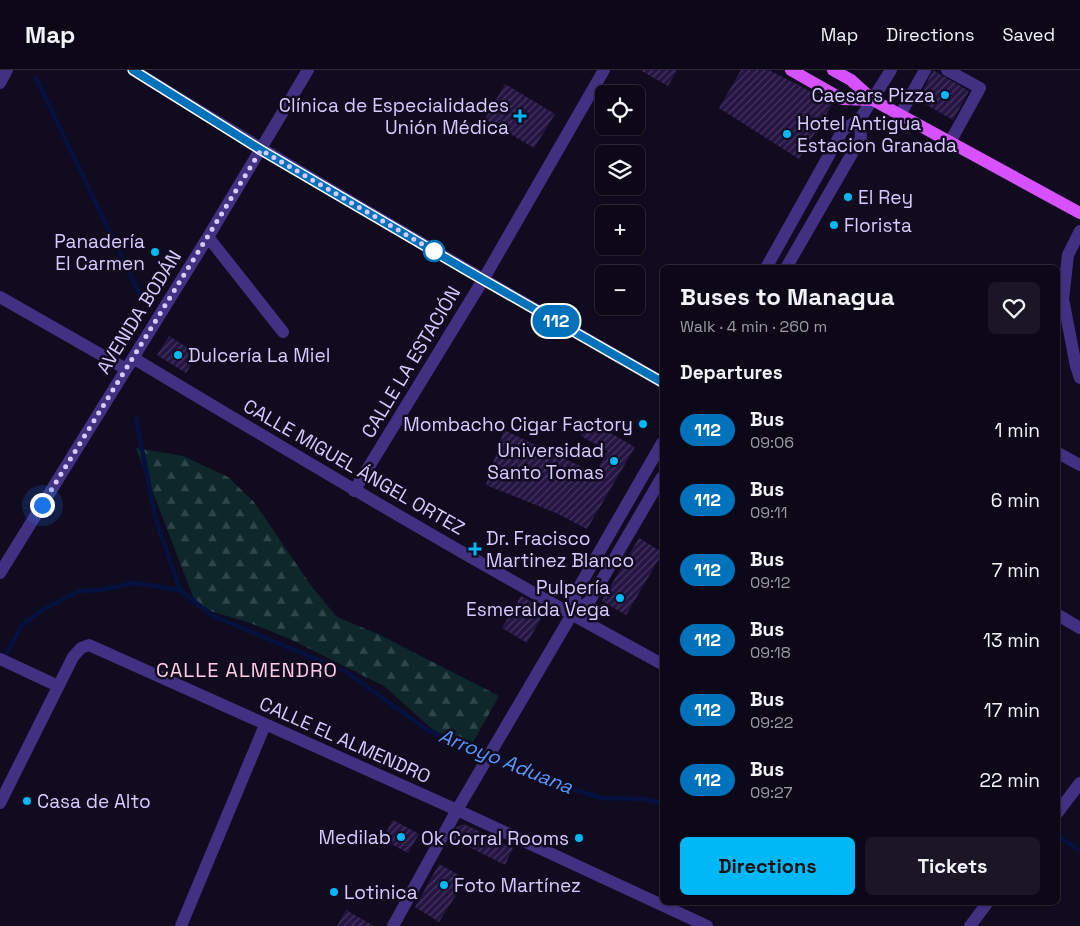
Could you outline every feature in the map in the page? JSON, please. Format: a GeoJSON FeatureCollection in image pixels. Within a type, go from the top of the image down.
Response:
{"type":"FeatureCollection","features":[{"type":"Feature","properties":{"kind":"main road"},"geometry":{"type":"LineString","coordinates":[[791,70],[842,99],[873,100]]}},
{"type":"Feature","properties":{"kind":"main road"},"geometry":{"type":"LineString","coordinates":[[833,70],[851,80],[873,100],[1080,213]]}},
{"type":"Feature","properties":{"kind":"street"},"geometry":{"type":"LineString","coordinates":[[0,82],[8,70]]}},
{"type":"Feature","properties":{"kind":"street"},"geometry":{"type":"LineString","coordinates":[[133,70],[261,150],[660,381]]}},
{"type":"Feature","properties":{"kind":"street","name":"AVENIDA BODÁN"},"geometry":{"type":"LineString","coordinates":[[0,573],[208,237],[308,70]]}},
{"type":"Feature","properties":{"kind":"street","name":"CALLE LA ESTACIÓN"},"geometry":{"type":"LineString","coordinates":[[354,491],[483,280],[604,70]]}},
{"type":"Feature","properties":{"kind":"street"},"geometry":{"type":"LineString","coordinates":[[768,265],[843,130],[860,119],[890,70]]}},
{"type":"Feature","properties":{"kind":"street"},"geometry":{"type":"LineString","coordinates":[[900,115],[925,70]]}},
{"type":"Feature","properties":{"kind":"street"},"geometry":{"type":"LineString","coordinates":[[947,70],[980,88],[950,142]]}},
{"type":"Feature","properties":{"kind":"street"},"geometry":{"type":"LineString","coordinates":[[788,265],[861,138],[860,119]]}},
{"type":"Feature","properties":{"kind":"street"},"geometry":{"type":"LineString","coordinates":[[804,199],[820,209]]}},
{"type":"Feature","properties":{"kind":"street"},"geometry":{"type":"LineString","coordinates":[[1080,231],[1068,255],[1063,299],[1080,378]]}},
{"type":"Feature","properties":{"kind":"street"},"geometry":{"type":"LineString","coordinates":[[208,237],[283,332]]}},
{"type":"Feature","properties":{"kind":"street"},"geometry":{"type":"LineString","coordinates":[[0,297],[126,369]]}},
{"type":"Feature","properties":{"kind":"street","name":"CALLE MIGUEL ÁNGEL ORTEZ"},"geometry":{"type":"LineString","coordinates":[[133,358],[354,491],[574,612],[660,663]]}},
{"type":"Feature","properties":{"kind":"street"},"geometry":{"type":"LineString","coordinates":[[574,612],[575,594],[660,447]]}},
{"type":"Feature","properties":{"kind":"street"},"geometry":{"type":"LineString","coordinates":[[1060,454],[1080,465]]}},
{"type":"Feature","properties":{"kind":"street"},"geometry":{"type":"LineString","coordinates":[[393,926],[512,713],[574,612],[589,602],[660,480]]}},
{"type":"Feature","properties":{"kind":"street"},"geometry":{"type":"LineString","coordinates":[[627,505],[641,513]]}},
{"type":"Feature","properties":{"kind":"street"},"geometry":{"type":"LineString","coordinates":[[1060,616],[1080,628]]}},
{"type":"Feature","properties":{"kind":"street","name":"CALLE EL ALMENDRO"},"geometry":{"type":"LineString","coordinates":[[58,686],[73,657],[81,648],[89,645],[457,810],[660,904]]}},
{"type":"Feature","properties":{"kind":"street"},"geometry":{"type":"LineString","coordinates":[[0,659],[58,686],[0,803]]}},
{"type":"Feature","properties":{"kind":"street"},"geometry":{"type":"LineString","coordinates":[[181,926],[266,725]]}},
{"type":"Feature","properties":{"kind":"street"},"geometry":{"type":"LineString","coordinates":[[1060,809],[1080,783]]}},
{"type":"Feature","properties":{"kind":"street","name":"CALLE EL ALMENDRO"},"geometry":{"type":"LineString","coordinates":[[662,905],[707,926]]}},
{"type":"Feature","properties":{"kind":"street"},"geometry":{"type":"LineString","coordinates":[[970,926],[986,905]]}},
{"type":"Feature","properties":{"kind":"green space"},"geometry":{"type":"Polygon","coordinates":[[[136,448],[183,456],[228,477],[254,502],[312,587],[337,617],[380,635],[499,696],[468,751],[431,728],[384,686],[292,640],[250,623],[197,607],[136,448]]]}},
{"type":"Feature","properties":{"kind":"building"},"geometry":{"type":"Polygon","coordinates":[[[640,70],[677,70],[668,86],[640,70]]]}},
{"type":"Feature","properties":{"kind":"building","name":"Hotel Antigua Estacion Granada"},"geometry":{"type":"Polygon","coordinates":[[[741,70],[769,70],[833,103],[799,159],[719,108],[741,70]]]}},
{"type":"Feature","properties":{"kind":"building","name":"Caesars Pizza"},"geometry":{"type":"Polygon","coordinates":[[[933,70],[969,91],[953,120],[918,100],[933,70]]]}},
{"type":"Feature","properties":{"kind":"building","name":"Clínica de Especialidades Unión Médica"},"geometry":{"type":"Polygon","coordinates":[[[505,84],[555,114],[534,148],[485,119],[505,84]]]}},
{"type":"Feature","properties":{"kind":"building","name":"Dulcería La Miel"},"geometry":{"type":"Polygon","coordinates":[[[169,336],[198,354],[186,373],[157,355],[169,336]]]}},
{"type":"Feature","properties":{"kind":"building"},"geometry":{"type":"Polygon","coordinates":[[[589,421],[635,447],[587,529],[556,513],[486,485],[504,430],[595,473],[608,451],[581,436],[589,421]]]}},
{"type":"Feature","properties":{"kind":"building"},"geometry":{"type":"Polygon","coordinates":[[[639,538],[660,551],[660,557],[626,615],[602,601],[639,538]]]}},
{"type":"Feature","properties":{"kind":"building"},"geometry":{"type":"Polygon","coordinates":[[[521,596],[540,607],[543,615],[527,643],[502,628],[521,596]]]}},
{"type":"Feature","properties":{"kind":"building","name":"Medilab"},"geometry":{"type":"Polygon","coordinates":[[[393,820],[419,834],[408,853],[382,839],[393,820]]]}},
{"type":"Feature","properties":{"kind":"building"},"geometry":{"type":"Polygon","coordinates":[[[464,824],[513,848],[505,865],[451,838],[457,827],[464,824]]]}},
{"type":"Feature","properties":{"kind":"building"},"geometry":{"type":"Polygon","coordinates":[[[439,864],[466,879],[439,922],[415,907],[439,864]]]}},
{"type":"Feature","properties":{"kind":"building"},"geometry":{"type":"Polygon","coordinates":[[[346,910],[374,926],[337,926],[346,910]]]}},
{"type":"Feature","properties":{"kind":"waterway"},"geometry":{"type":"LineString","coordinates":[[36,78],[142,299]]}},
{"type":"Feature","properties":{"kind":"waterway"},"geometry":{"type":"LineString","coordinates":[[136,418],[155,516],[180,590]]}},
{"type":"Feature","properties":{"kind":"waterway","name":"Arroyo Aduana"},"geometry":{"type":"LineString","coordinates":[[4,658],[22,625],[44,609],[79,591],[100,590],[134,583],[180,590],[213,616],[345,671],[426,729],[467,749],[554,783],[601,798],[643,799],[660,803]]}},
{"type":"Feature","properties":{"kind":"waterway","name":"Arroyo Aduana"},"geometry":{"type":"LineString","coordinates":[[1060,837],[1080,851]]}},
{"type":"Feature","properties":{"kind":"bus line","name":"112"},"geometry":{"type":"LineString","coordinates":[[133,70],[261,150],[660,381]]}},
{"type":"Feature","properties":{"kind":"place","name":"Caesars Pizza"},"geometry":{"type":"Point","coordinates":[945,95]}},
{"type":"Feature","properties":{"kind":"place","name":"Clínica de Especialidades Unión Médica"},"geometry":{"type":"Point","coordinates":[520,116]}},
{"type":"Feature","properties":{"kind":"place","name":"Hotel Antigua Estacion Granada"},"geometry":{"type":"Point","coordinates":[787,134]}},
{"type":"Feature","properties":{"kind":"place","name":"El Rey"},"geometry":{"type":"Point","coordinates":[848,197]}},
{"type":"Feature","properties":{"kind":"place","name":"Florista"},"geometry":{"type":"Point","coordinates":[834,225]}},
{"type":"Feature","properties":{"kind":"place","name":"Panadería El Carmen"},"geometry":{"type":"Point","coordinates":[155,252]}},
{"type":"Feature","properties":{"kind":"place","name":"Dulcería La Miel"},"geometry":{"type":"Point","coordinates":[178,355]}},
{"type":"Feature","properties":{"kind":"place","name":"Mombacho Cigar Factory"},"geometry":{"type":"Point","coordinates":[643,424]}},
{"type":"Feature","properties":{"kind":"place","name":"Universidad Santo Tomas"},"geometry":{"type":"Point","coordinates":[614,461]}},
{"type":"Feature","properties":{"kind":"place","name":"Dr. Fracisco Martinez Blanco"},"geometry":{"type":"Point","coordinates":[475,549]}},
{"type":"Feature","properties":{"kind":"place","name":"Pulpería Esmeralda Vega"},"geometry":{"type":"Point","coordinates":[620,598]}},
{"type":"Feature","properties":{"kind":"place","name":"Casa de Alto"},"geometry":{"type":"Point","coordinates":[27,801]}},
{"type":"Feature","properties":{"kind":"place","name":"Medilab"},"geometry":{"type":"Point","coordinates":[401,837]}},
{"type":"Feature","properties":{"kind":"place","name":"Ok Corral Rooms"},"geometry":{"type":"Point","coordinates":[579,838]}},
{"type":"Feature","properties":{"kind":"place","name":"Foto Martínez"},"geometry":{"type":"Point","coordinates":[444,885]}},
{"type":"Feature","properties":{"kind":"place","name":"Lotinica"},"geometry":{"type":"Point","coordinates":[334,892]}},
{"type":"Feature","properties":{"kind":"district","name":"CALLE ALMENDRO"},"geometry":{"type":"Point","coordinates":[247,670]}},
{"type":"Feature","properties":{"kind":"route"},"geometry":{"type":"LineString","coordinates":[[42,505],[261,150],[434,251]]}}]}
